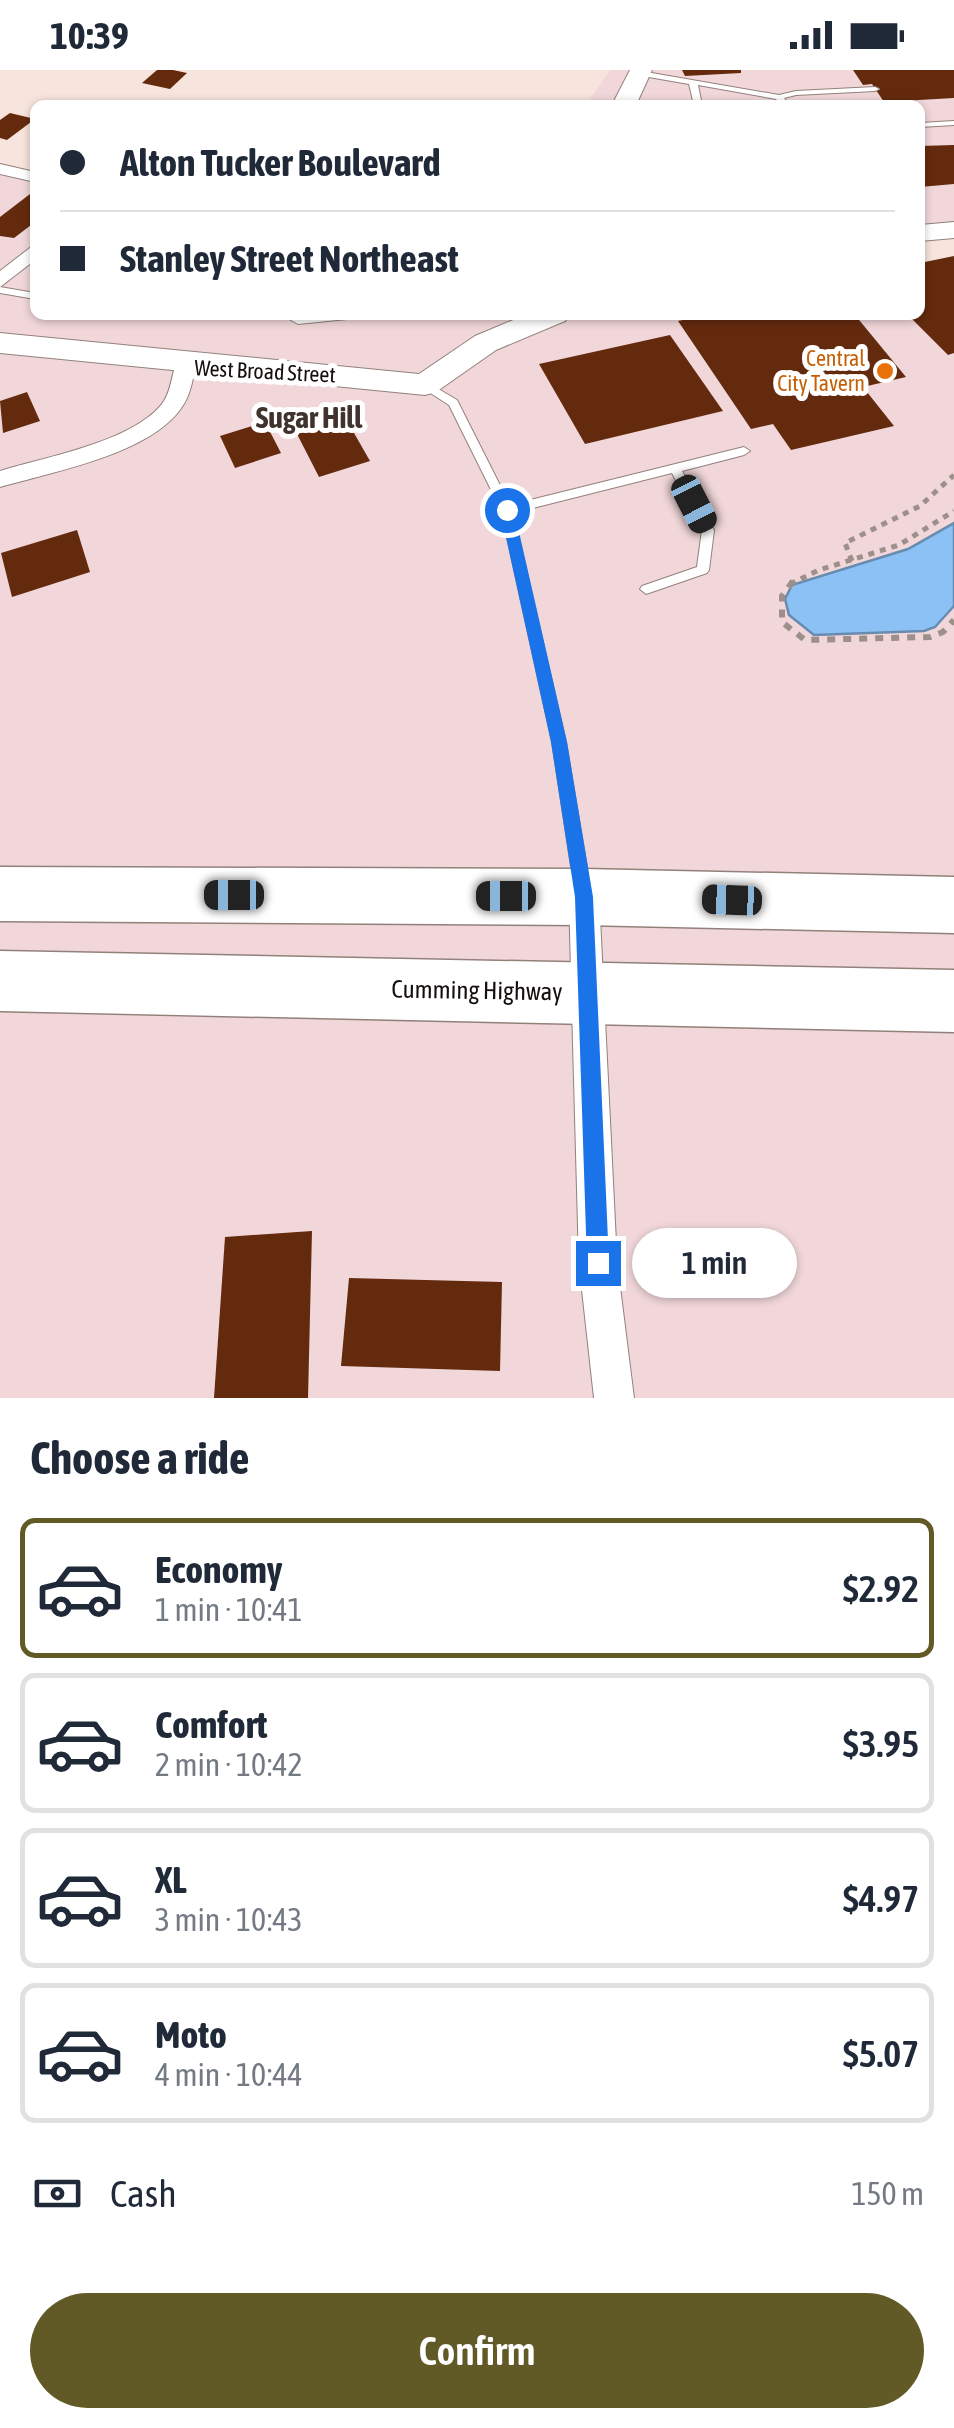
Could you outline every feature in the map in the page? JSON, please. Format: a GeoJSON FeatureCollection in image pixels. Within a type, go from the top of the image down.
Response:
{"type":"FeatureCollection","features":[{"type":"Feature","properties":{"kind":"highway"},"geometry":{"type":"LineString","coordinates":[[0,894],[584,897],[954,906]]}},
{"type":"Feature","properties":{"kind":"highway","name":"Cumming Highway"},"geometry":{"type":"LineString","coordinates":[[0,981],[954,1001]]}},
{"type":"Feature","properties":{"kind":"street"},"geometry":{"type":"LineString","coordinates":[[626,100],[640,71]]}},
{"type":"Feature","properties":{"kind":"street"},"geometry":{"type":"LineString","coordinates":[[0,170],[30,176]]}},
{"type":"Feature","properties":{"kind":"street"},"geometry":{"type":"LineString","coordinates":[[925,233],[954,230]]}},
{"type":"Feature","properties":{"kind":"street"},"geometry":{"type":"LineString","coordinates":[[0,281],[30,254]]}},
{"type":"Feature","properties":{"kind":"street"},"geometry":{"type":"LineString","coordinates":[[424,385],[469,350],[540,320]]}},
{"type":"Feature","properties":{"kind":"street"},"geometry":{"type":"LineString","coordinates":[[0,342],[186,363]]}},
{"type":"Feature","properties":{"kind":"street","name":"West Broad Street"},"geometry":{"type":"LineString","coordinates":[[0,479],[122,439],[149,425],[172,407],[186,363],[424,385]]}},
{"type":"Feature","properties":{"kind":"street"},"geometry":{"type":"LineString","coordinates":[[584,897],[598,1263],[614,1398]]}},
{"type":"Feature","properties":{"kind":"lane"},"geometry":{"type":"LineString","coordinates":[[640,71],[777,100]]}},
{"type":"Feature","properties":{"kind":"lane"},"geometry":{"type":"LineString","coordinates":[[693,82],[697,100]]}},
{"type":"Feature","properties":{"kind":"lane"},"geometry":{"type":"LineString","coordinates":[[784,100],[796,92],[875,88]]}},
{"type":"Feature","properties":{"kind":"lane"},"geometry":{"type":"LineString","coordinates":[[925,125],[954,123]]}},
{"type":"Feature","properties":{"kind":"lane"},"geometry":{"type":"LineString","coordinates":[[0,290],[30,295]]}},
{"type":"Feature","properties":{"kind":"lane"},"geometry":{"type":"LineString","coordinates":[[424,385],[453,402],[507,510],[559,742],[584,897]]}},
{"type":"Feature","properties":{"kind":"lane"},"geometry":{"type":"LineString","coordinates":[[507,510],[744,451]]}},
{"type":"Feature","properties":{"kind":"lane"},"geometry":{"type":"LineString","coordinates":[[646,590],[704,570],[708,530],[675,469]]}},
{"type":"Feature","properties":{"kind":"path"},"geometry":{"type":"LineString","coordinates":[[852,560],[845,544],[920,506],[954,474]]}},
{"type":"Feature","properties":{"kind":"path"},"geometry":{"type":"LineString","coordinates":[[954,511],[936,529],[913,542],[798,577],[782,588],[779,603],[782,622],[805,640],[930,637],[943,632],[954,620]]}},
{"type":"Feature","properties":{"kind":"shaded area"},"geometry":{"type":"Polygon","coordinates":[[[610,70],[954,70],[954,230],[925,234],[925,100],[589,100],[610,70]]]}},
{"type":"Feature","properties":{"kind":"shaded area"},"geometry":{"type":"Polygon","coordinates":[[[0,174],[30,182],[30,320],[925,320],[925,263],[954,285],[954,1398],[0,1398],[0,174]]]}},
{"type":"Feature","properties":{"kind":"water"},"geometry":{"type":"Polygon","coordinates":[[[954,523],[954,606],[935,627],[924,631],[814,635],[789,615],[785,599],[792,585],[908,549],[954,523]]]}},
{"type":"Feature","properties":{"kind":"building"},"geometry":{"type":"Polygon","coordinates":[[[157,70],[187,73],[170,89],[142,83],[157,70]]]}},
{"type":"Feature","properties":{"kind":"building"},"geometry":{"type":"Polygon","coordinates":[[[682,70],[741,70],[741,73],[685,76],[682,70]]]}},
{"type":"Feature","properties":{"kind":"building"},"geometry":{"type":"Polygon","coordinates":[[[853,70],[954,70],[954,98],[883,100],[872,84],[863,85],[853,70]]]}},
{"type":"Feature","properties":{"kind":"building"},"geometry":{"type":"Polygon","coordinates":[[[10,113],[30,118],[30,123],[7,140],[0,138],[0,120],[10,113]]]}},
{"type":"Feature","properties":{"kind":"building"},"geometry":{"type":"Polygon","coordinates":[[[954,145],[954,184],[925,187],[925,146],[954,145]]]}},
{"type":"Feature","properties":{"kind":"building"},"geometry":{"type":"Polygon","coordinates":[[[30,194],[30,226],[14,238],[0,236],[0,217],[30,194]]]}},
{"type":"Feature","properties":{"kind":"building"},"geometry":{"type":"Polygon","coordinates":[[[954,256],[954,353],[948,355],[913,320],[925,320],[925,262],[954,256]]]}},
{"type":"Feature","properties":{"kind":"building"},"geometry":{"type":"Polygon","coordinates":[[[859,320],[906,377],[863,387],[894,426],[791,450],[773,424],[751,429],[678,321],[859,320]]]}},
{"type":"Feature","properties":{"kind":"building"},"geometry":{"type":"Polygon","coordinates":[[[670,335],[723,411],[585,444],[539,364],[670,335]]]}},
{"type":"Feature","properties":{"kind":"building"},"geometry":{"type":"Polygon","coordinates":[[[27,392],[40,421],[3,433],[0,401],[27,392]]]}},
{"type":"Feature","properties":{"kind":"building"},"geometry":{"type":"Polygon","coordinates":[[[346,419],[370,461],[319,477],[297,434],[346,419]]]}},
{"type":"Feature","properties":{"kind":"building"},"geometry":{"type":"Polygon","coordinates":[[[265,422],[281,453],[235,468],[220,436],[265,422]]]}},
{"type":"Feature","properties":{"kind":"building"},"geometry":{"type":"Polygon","coordinates":[[[77,530],[90,572],[12,597],[1,553],[77,530]]]}},
{"type":"Feature","properties":{"kind":"building"},"geometry":{"type":"Polygon","coordinates":[[[312,1231],[308,1398],[214,1398],[225,1237],[312,1231]]]}},
{"type":"Feature","properties":{"kind":"building"},"geometry":{"type":"Polygon","coordinates":[[[349,1278],[502,1282],[500,1371],[341,1366],[349,1278]]]}},
{"type":"Feature","properties":{"kind":"place","name":"Central City Tavern"},"geometry":{"type":"Point","coordinates":[885,371]}},
{"type":"Feature","properties":{"kind":"district","name":"Sugar Hill"},"geometry":{"type":"Point","coordinates":[309,418]}},
{"type":"Feature","properties":{"kind":"route"},"geometry":{"type":"LineString","coordinates":[[507,510],[559,742],[584,897],[598,1263]]}}]}
